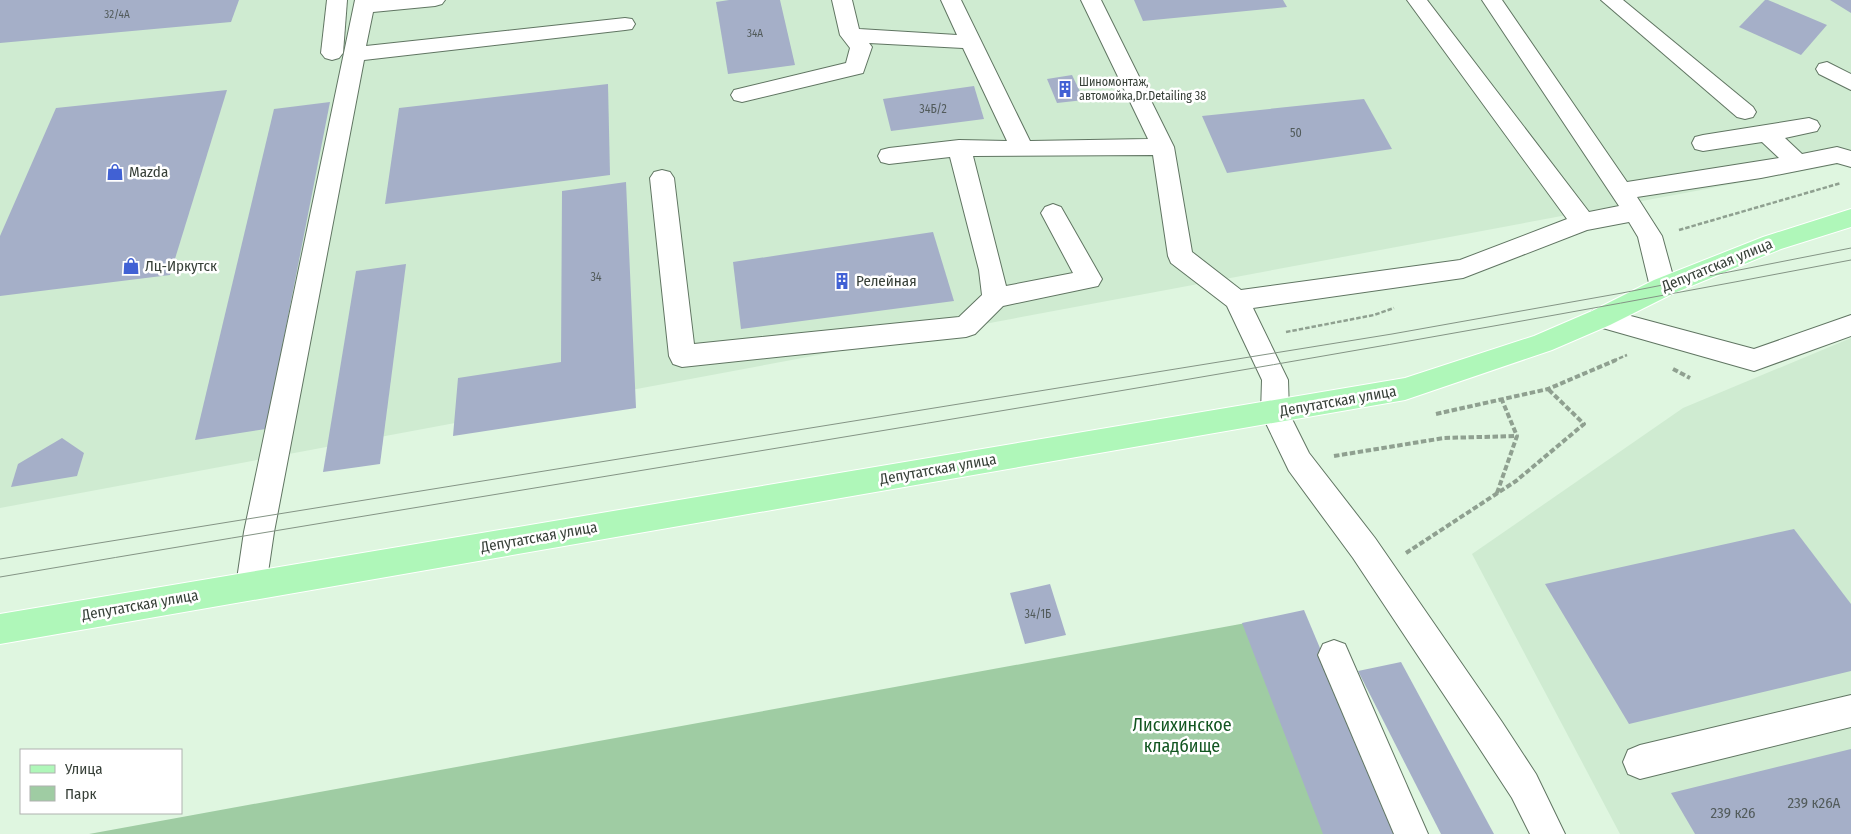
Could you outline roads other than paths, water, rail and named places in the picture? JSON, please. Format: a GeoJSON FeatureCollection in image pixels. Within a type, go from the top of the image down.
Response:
{"type":"FeatureCollection","features":[{"type":"Feature","properties":{"kind":"main road","name":"Депутатская улица"},"geometry":{"type":"LineString","coordinates":[[0,629],[1275,413],[1405,389],[1543,343],[1601,318],[1663,286],[1772,243],[1851,218]]}},
{"type":"Feature","properties":{"kind":"street"},"geometry":{"type":"LineString","coordinates":[[337,0],[343,53]]}},
{"type":"Feature","properties":{"kind":"street"},"geometry":{"type":"LineString","coordinates":[[251,586],[343,53],[364,3],[435,0]]}},
{"type":"Feature","properties":{"kind":"street"},"geometry":{"type":"LineString","coordinates":[[742,95],[855,68],[861,47],[850,35],[842,0]]}},
{"type":"Feature","properties":{"kind":"street"},"geometry":{"type":"LineString","coordinates":[[951,0],[1022,149]]}},
{"type":"Feature","properties":{"kind":"street"},"geometry":{"type":"LineString","coordinates":[[1091,0],[1163,147],[1180,256],[1237,300],[1275,380],[1275,413],[1299,462],[1364,548],[1490,734],[1524,786],[1548,834]]}},
{"type":"Feature","properties":{"kind":"street"},"geometry":{"type":"LineString","coordinates":[[1417,0],[1583,222]]}},
{"type":"Feature","properties":{"kind":"street"},"geometry":{"type":"LineString","coordinates":[[1492,0],[1650,236],[1663,286]]}},
{"type":"Feature","properties":{"kind":"street"},"geometry":{"type":"LineString","coordinates":[[1611,0],[1744,112]]}},
{"type":"Feature","properties":{"kind":"street"},"geometry":{"type":"LineString","coordinates":[[343,53],[625,24]]}},
{"type":"Feature","properties":{"kind":"street"},"geometry":{"type":"LineString","coordinates":[[850,35],[970,42]]}},
{"type":"Feature","properties":{"kind":"street"},"geometry":{"type":"LineString","coordinates":[[1827,69],[1851,83]]}},
{"type":"Feature","properties":{"kind":"street"},"geometry":{"type":"LineString","coordinates":[[1703,143],[1809,126]]}},
{"type":"Feature","properties":{"kind":"street"},"geometry":{"type":"LineString","coordinates":[[1767,133],[1796,163]]}},
{"type":"Feature","properties":{"kind":"street"},"geometry":{"type":"LineString","coordinates":[[889,156],[960,148],[1163,147]]}},
{"type":"Feature","properties":{"kind":"street"},"geometry":{"type":"LineString","coordinates":[[960,148],[991,270],[995,298]]}},
{"type":"Feature","properties":{"kind":"street"},"geometry":{"type":"LineString","coordinates":[[1621,191],[1837,155],[1851,159]]}},
{"type":"Feature","properties":{"kind":"street"},"geometry":{"type":"LineString","coordinates":[[662,178],[682,356],[966,327],[995,298],[1089,279],[1053,213]]}},
{"type":"Feature","properties":{"kind":"street"},"geometry":{"type":"LineString","coordinates":[[1237,300],[1463,269],[1583,222],[1635,212]]}},
{"type":"Feature","properties":{"kind":"street"},"geometry":{"type":"LineString","coordinates":[[1601,318],[1754,360],[1851,326]]}},
{"type":"Feature","properties":{"kind":"street"},"geometry":{"type":"LineString","coordinates":[[1334,655],[1411,834]]}},
{"type":"Feature","properties":{"kind":"street"},"geometry":{"type":"LineString","coordinates":[[1640,762],[1851,711]]}},
{"type":"Feature","properties":{"kind":"tram line"},"geometry":{"type":"LineString","coordinates":[[0,559],[1392,334],[1622,293],[1851,248]]}},
{"type":"Feature","properties":{"kind":"tram line"},"geometry":{"type":"LineString","coordinates":[[0,577],[1389,345],[1851,260]]}},
{"type":"Feature","properties":{"kind":"place","name":"Шиномонтаж, автомойка,Dr.Detailing 38"},"geometry":{"type":"Point","coordinates":[1065,89]}},
{"type":"Feature","properties":{"kind":"place","name":"Mazda"},"geometry":{"type":"Point","coordinates":[115,172]}},
{"type":"Feature","properties":{"kind":"place","name":"Лц-Иркутск"},"geometry":{"type":"Point","coordinates":[131,266]}},
{"type":"Feature","properties":{"kind":"place","name":"Релейная"},"geometry":{"type":"Point","coordinates":[842,281]}},
{"type":"Feature","properties":{"kind":"park label","name":"Лисихинское кладбище"},"geometry":{"type":"Point","coordinates":[1182,735]}}]}
